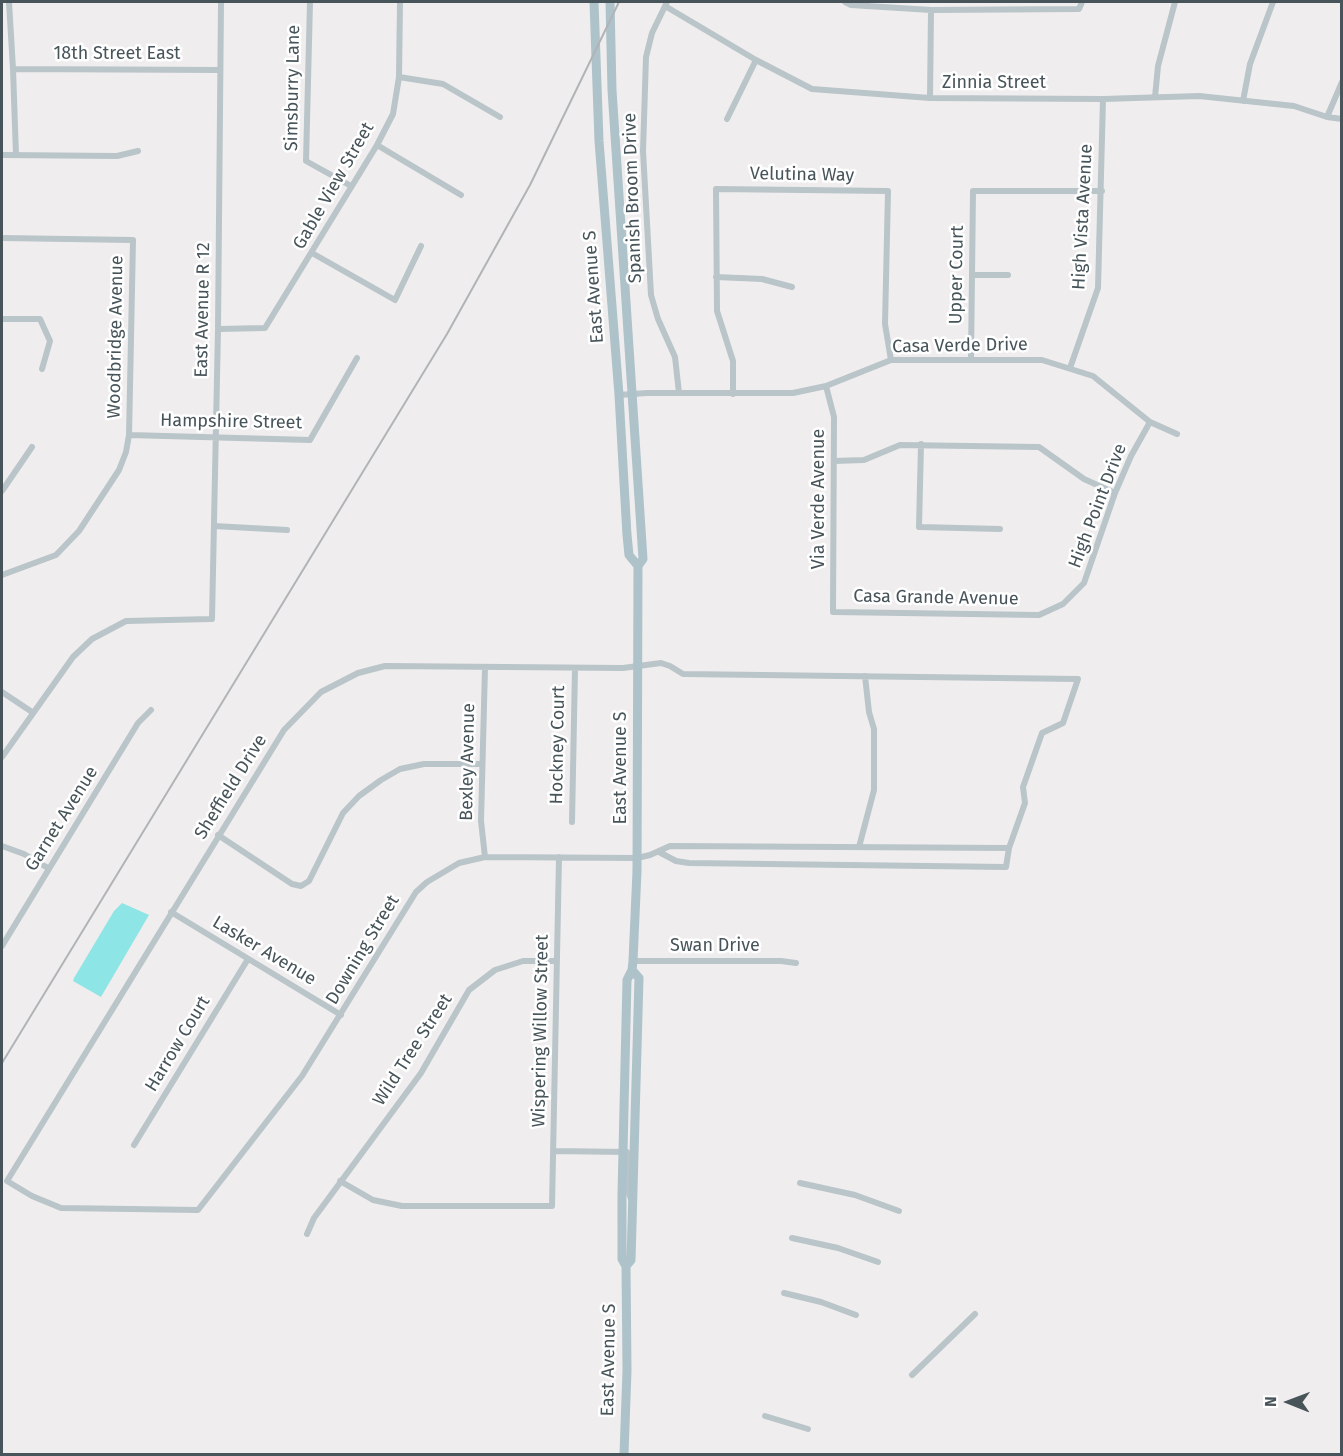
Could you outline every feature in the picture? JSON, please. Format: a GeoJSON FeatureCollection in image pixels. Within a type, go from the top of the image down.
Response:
{"type":"FeatureCollection","features":[{"type":"Feature","properties":{"kind":"main road","name":"East Avenue S"},"geometry":{"type":"LineString","coordinates":[[594,2],[597,95],[628,545],[629,555],[638,566]]}},
{"type":"Feature","properties":{"kind":"main road","name":"East Avenue S"},"geometry":{"type":"LineString","coordinates":[[610,2],[612,90],[634,394],[643,559],[638,566],[637,858],[633,966],[627,980],[623,1151],[622,1259],[626,1266],[627,1370],[624,1455]]}},
{"type":"Feature","properties":{"kind":"main road","name":"East Avenue S"},"geometry":{"type":"LineString","coordinates":[[626,1266],[632,1260],[639,978],[633,966]]}},
{"type":"Feature","properties":{"kind":"street"},"geometry":{"type":"LineString","coordinates":[[9,2],[16,155]]}},
{"type":"Feature","properties":{"kind":"street","name":"East Avenue R 12"},"geometry":{"type":"LineString","coordinates":[[32,712],[73,657],[92,639],[126,621],[212,619],[221,2]]}},
{"type":"Feature","properties":{"kind":"street","name":"Simsburry Lane"},"geometry":{"type":"LineString","coordinates":[[310,2],[306,160],[351,186]]}},
{"type":"Feature","properties":{"kind":"street","name":"Gable View Street"},"geometry":{"type":"LineString","coordinates":[[218,329],[265,328],[377,145],[393,114],[399,77],[400,2]]}},
{"type":"Feature","properties":{"kind":"street"},"geometry":{"type":"LineString","coordinates":[[844,2],[851,5],[931,10],[993,5],[1080,9],[1082,2]]}},
{"type":"Feature","properties":{"kind":"street"},"geometry":{"type":"LineString","coordinates":[[1155,98],[1158,66],[1175,2]]}},
{"type":"Feature","properties":{"kind":"street"},"geometry":{"type":"LineString","coordinates":[[1243,101],[1250,64],[1274,2]]}},
{"type":"Feature","properties":{"kind":"street","name":"Zinnia Street"},"geometry":{"type":"LineString","coordinates":[[666,4],[756,60],[812,88],[930,98],[1103,99],[1199,96],[1294,106],[1341,119]]}},
{"type":"Feature","properties":{"kind":"street","name":"Spanish Broom Drive"},"geometry":{"type":"LineString","coordinates":[[666,4],[652,33],[646,57],[643,160],[651,296],[658,319],[675,357],[678,393]]}},
{"type":"Feature","properties":{"kind":"street"},"geometry":{"type":"LineString","coordinates":[[930,98],[931,10]]}},
{"type":"Feature","properties":{"kind":"street"},"geometry":{"type":"LineString","coordinates":[[727,119],[756,60]]}},
{"type":"Feature","properties":{"kind":"street","name":"18th Street East"},"geometry":{"type":"LineString","coordinates":[[13,69],[220,70]]}},
{"type":"Feature","properties":{"kind":"street"},"geometry":{"type":"LineString","coordinates":[[399,77],[443,84],[500,117]]}},
{"type":"Feature","properties":{"kind":"street"},"geometry":{"type":"LineString","coordinates":[[1328,117],[1341,82]]}},
{"type":"Feature","properties":{"kind":"street","name":"High Vista Avenue"},"geometry":{"type":"LineString","coordinates":[[1070,368],[1098,288],[1103,99]]}},
{"type":"Feature","properties":{"kind":"street"},"geometry":{"type":"LineString","coordinates":[[377,145],[461,195]]}},
{"type":"Feature","properties":{"kind":"street"},"geometry":{"type":"LineString","coordinates":[[2,155],[117,156],[138,151]]}},
{"type":"Feature","properties":{"kind":"street","name":"Velutina Way"},"geometry":{"type":"LineString","coordinates":[[716,277],[716,189],[888,191],[885,324],[891,360]]}},
{"type":"Feature","properties":{"kind":"street","name":"Upper Court"},"geometry":{"type":"LineString","coordinates":[[971,360],[973,191],[1102,191]]}},
{"type":"Feature","properties":{"kind":"street","name":"Woodbridge Avenue"},"geometry":{"type":"LineString","coordinates":[[2,238],[133,240],[129,435],[119,470],[79,531],[56,555],[2,575]]}},
{"type":"Feature","properties":{"kind":"street"},"geometry":{"type":"LineString","coordinates":[[312,253],[395,300],[421,246]]}},
{"type":"Feature","properties":{"kind":"street"},"geometry":{"type":"LineString","coordinates":[[972,275],[1008,275]]}},
{"type":"Feature","properties":{"kind":"street"},"geometry":{"type":"LineString","coordinates":[[734,394],[733,361],[717,311],[716,277],[762,279],[792,287]]}},
{"type":"Feature","properties":{"kind":"street"},"geometry":{"type":"LineString","coordinates":[[2,319],[40,319],[50,341],[42,369]]}},
{"type":"Feature","properties":{"kind":"street","name":"Hampshire Street"},"geometry":{"type":"LineString","coordinates":[[129,435],[310,440],[357,358]]}},
{"type":"Feature","properties":{"kind":"street","name":"Casa Verde Drive"},"geometry":{"type":"LineString","coordinates":[[619,395],[793,393],[826,386],[891,360],[1042,360],[1093,376],[1150,423],[1177,434]]}},
{"type":"Feature","properties":{"kind":"street","name":"Via Verde Avenue"},"geometry":{"type":"LineString","coordinates":[[826,386],[834,417],[833,612]]}},
{"type":"Feature","properties":{"kind":"street","name":"High Point Drive"},"geometry":{"type":"LineString","coordinates":[[1039,615],[1063,604],[1084,582],[1115,493],[1131,456],[1150,423]]}},
{"type":"Feature","properties":{"kind":"street"},"geometry":{"type":"LineString","coordinates":[[921,444],[919,527],[1000,529]]}},
{"type":"Feature","properties":{"kind":"street"},"geometry":{"type":"LineString","coordinates":[[834,461],[864,460],[900,445],[1039,447],[1084,480],[1115,493]]}},
{"type":"Feature","properties":{"kind":"street"},"geometry":{"type":"LineString","coordinates":[[2,491],[32,447]]}},
{"type":"Feature","properties":{"kind":"street"},"geometry":{"type":"LineString","coordinates":[[214,526],[287,530]]}},
{"type":"Feature","properties":{"kind":"street","name":"Casa Grande Avenue"},"geometry":{"type":"LineString","coordinates":[[833,612],[1039,615]]}},
{"type":"Feature","properties":{"kind":"street","name":"Sheffield Drive"},"geometry":{"type":"LineString","coordinates":[[198,1210],[61,1208],[32,1196],[7,1181],[284,730],[321,692],[358,673],[385,666],[623,668],[661,663],[683,674],[1078,679],[1063,723],[1042,733],[1023,786],[1025,803],[1009,848]]}},
{"type":"Feature","properties":{"kind":"street","name":"Bexley Avenue"},"geometry":{"type":"LineString","coordinates":[[485,667],[481,821],[485,856]]}},
{"type":"Feature","properties":{"kind":"street","name":"Hockney Court"},"geometry":{"type":"LineString","coordinates":[[572,822],[575,668]]}},
{"type":"Feature","properties":{"kind":"street"},"geometry":{"type":"LineString","coordinates":[[859,846],[874,790],[874,729],[869,712],[866,676]]}},
{"type":"Feature","properties":{"kind":"street"},"geometry":{"type":"LineString","coordinates":[[2,692],[32,712],[2,757]]}},
{"type":"Feature","properties":{"kind":"street","name":"Garnet Avenue"},"geometry":{"type":"LineString","coordinates":[[2,946],[138,723],[151,710]]}},
{"type":"Feature","properties":{"kind":"street"},"geometry":{"type":"LineString","coordinates":[[218,835],[292,884],[301,886],[309,881],[343,813],[359,796],[374,785],[400,769],[424,764],[482,764]]}},
{"type":"Feature","properties":{"kind":"street"},"geometry":{"type":"LineString","coordinates":[[2,846],[24,854],[48,868]]}},
{"type":"Feature","properties":{"kind":"street","name":"Downing Street"},"geometry":{"type":"LineString","coordinates":[[198,1210],[302,1076],[416,892],[444,870],[459,863],[485,856],[637,858],[659,852],[670,846],[1009,848]]}},
{"type":"Feature","properties":{"kind":"street"},"geometry":{"type":"LineString","coordinates":[[659,852],[676,861],[689,863],[1006,867],[1009,848]]}},
{"type":"Feature","properties":{"kind":"street","name":"Wispering Willow Street"},"geometry":{"type":"LineString","coordinates":[[340,1181],[373,1200],[402,1206],[552,1206],[559,857]]}},
{"type":"Feature","properties":{"kind":"street","name":"Lasker Avenue"},"geometry":{"type":"LineString","coordinates":[[171,912],[341,1015]]}},
{"type":"Feature","properties":{"kind":"street","name":"Harrow Court"},"geometry":{"type":"LineString","coordinates":[[134,1145],[248,959]]}},
{"type":"Feature","properties":{"kind":"street","name":"Wild Tree Street"},"geometry":{"type":"LineString","coordinates":[[307,1234],[314,1218],[340,1181],[421,1073],[469,990],[495,970],[504,967],[523,961],[557,961]]}},
{"type":"Feature","properties":{"kind":"street","name":"Swan Drive"},"geometry":{"type":"LineString","coordinates":[[633,966],[781,961],[796,963]]}},
{"type":"Feature","properties":{"kind":"street"},"geometry":{"type":"LineString","coordinates":[[553,1151],[623,1151],[628,1154],[627,1188],[633,1205]]}},
{"type":"Feature","properties":{"kind":"street"},"geometry":{"type":"LineString","coordinates":[[800,1183],[855,1196],[899,1211]]}},
{"type":"Feature","properties":{"kind":"street"},"geometry":{"type":"LineString","coordinates":[[792,1238],[838,1248],[878,1262]]}},
{"type":"Feature","properties":{"kind":"street"},"geometry":{"type":"LineString","coordinates":[[784,1293],[821,1302],[856,1315]]}},
{"type":"Feature","properties":{"kind":"street"},"geometry":{"type":"LineString","coordinates":[[912,1375],[975,1314]]}},
{"type":"Feature","properties":{"kind":"street"},"geometry":{"type":"LineString","coordinates":[[765,1416],[808,1428]]}},
{"type":"Feature","properties":{"kind":"water"},"geometry":{"type":"Polygon","coordinates":[[[122,903],[149,915],[101,997],[73,981],[114,911],[122,903]]]}},
{"type":"Feature","properties":{"kind":"railway"},"geometry":{"type":"LineString","coordinates":[[2,1063],[447,334],[530,185],[619,2]]}}]}
